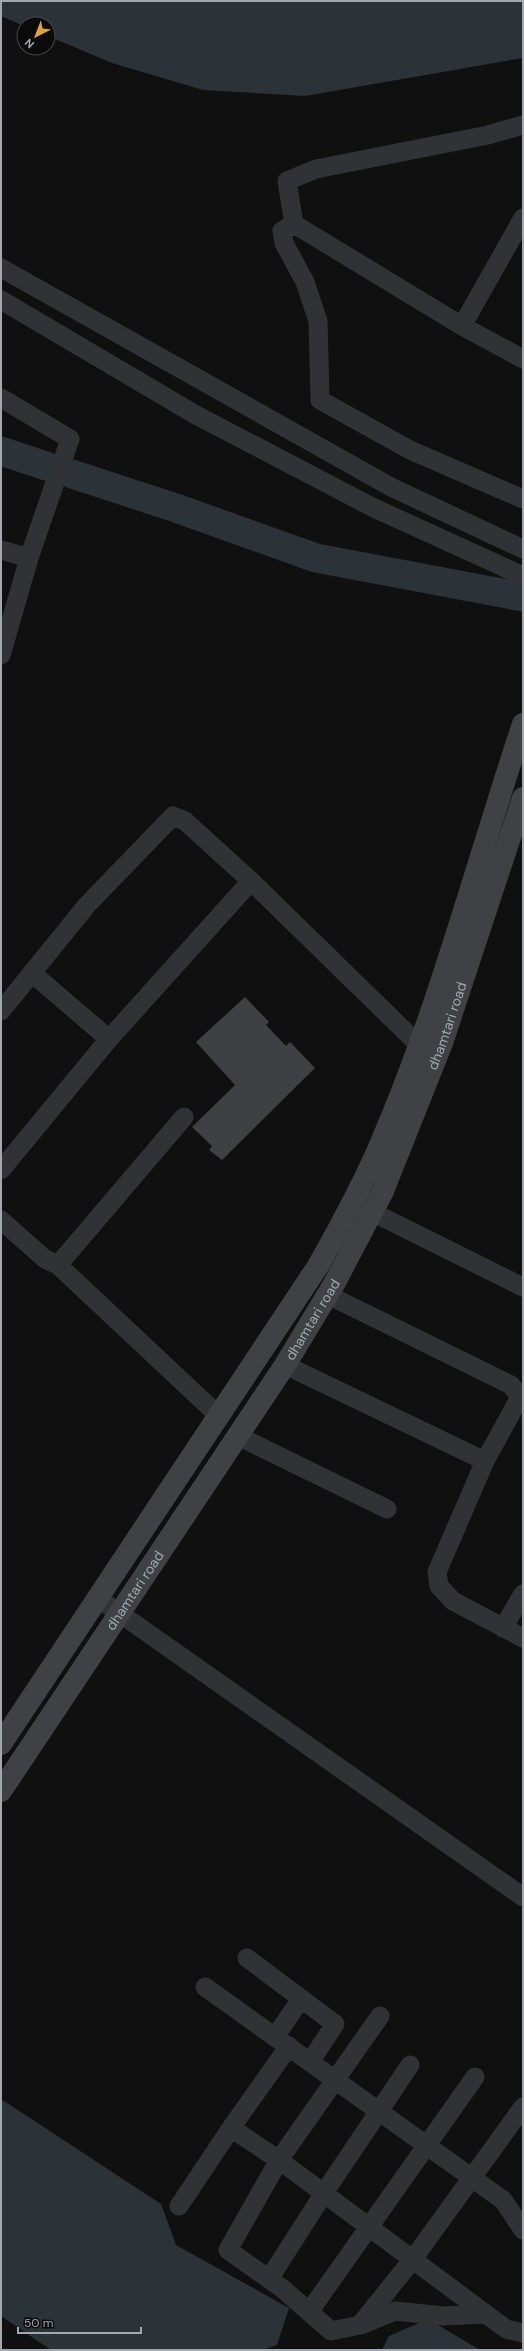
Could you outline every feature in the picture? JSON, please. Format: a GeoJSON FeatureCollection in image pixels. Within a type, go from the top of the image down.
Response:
{"type":"FeatureCollection","features":[{"type":"Feature","properties":{"kind":"main road"},"geometry":{"type":"LineString","coordinates":[[1,1744],[318,1266],[363,1207],[380,1146],[441,985],[523,724]]}},
{"type":"Feature","properties":{"kind":"main road","name":"dhamtari road"},"geometry":{"type":"LineString","coordinates":[[1,1791],[118,1612],[285,1364],[328,1295],[363,1207],[383,1192],[442,1043],[523,798]]}},
{"type":"Feature","properties":{"kind":"street"},"geometry":{"type":"LineString","coordinates":[[523,126],[488,135],[316,169],[287,181],[294,224],[462,326],[523,359]]}},
{"type":"Feature","properties":{"kind":"street"},"geometry":{"type":"LineString","coordinates":[[462,326],[523,218]]}},
{"type":"Feature","properties":{"kind":"street"},"geometry":{"type":"LineString","coordinates":[[294,224],[282,231],[284,243],[305,282],[318,321],[320,400],[410,450],[523,499]]}},
{"type":"Feature","properties":{"kind":"street"},"geometry":{"type":"LineString","coordinates":[[1,268],[391,487],[523,549]]}},
{"type":"Feature","properties":{"kind":"street"},"geometry":{"type":"LineString","coordinates":[[1,300],[196,415],[372,507],[523,576]]}},
{"type":"Feature","properties":{"kind":"street"},"geometry":{"type":"LineString","coordinates":[[1,398],[70,440],[29,558],[1,655]]}},
{"type":"Feature","properties":{"kind":"street"},"geometry":{"type":"LineString","coordinates":[[1,550],[29,558]]}},
{"type":"Feature","properties":{"kind":"street"},"geometry":{"type":"LineString","coordinates":[[1,1011],[33,974],[87,905],[173,816],[185,821],[251,881],[419,1045]]}},
{"type":"Feature","properties":{"kind":"street"},"geometry":{"type":"LineString","coordinates":[[1,1170],[109,1039],[251,881]]}},
{"type":"Feature","properties":{"kind":"street"},"geometry":{"type":"LineString","coordinates":[[33,974],[109,1039]]}},
{"type":"Feature","properties":{"kind":"street"},"geometry":{"type":"LineString","coordinates":[[58,1265],[184,1117]]}},
{"type":"Feature","properties":{"kind":"street"},"geometry":{"type":"LineString","coordinates":[[363,1207],[523,1287]]}},
{"type":"Feature","properties":{"kind":"street"},"geometry":{"type":"LineString","coordinates":[[1,1220],[45,1259],[58,1265],[219,1416]]}},
{"type":"Feature","properties":{"kind":"street"},"geometry":{"type":"LineString","coordinates":[[328,1295],[511,1385],[520,1397],[485,1461],[437,1572],[439,1586],[453,1601],[523,1638]]}},
{"type":"Feature","properties":{"kind":"street"},"geometry":{"type":"LineString","coordinates":[[285,1364],[485,1461]]}},
{"type":"Feature","properties":{"kind":"street"},"geometry":{"type":"LineString","coordinates":[[239,1433],[244,1439],[388,1509]]}},
{"type":"Feature","properties":{"kind":"street"},"geometry":{"type":"LineString","coordinates":[[502,1628],[523,1594]]}},
{"type":"Feature","properties":{"kind":"street"},"geometry":{"type":"LineString","coordinates":[[98,1598],[523,1897]]}},
{"type":"Feature","properties":{"kind":"street"},"geometry":{"type":"LineString","coordinates":[[248,1958],[335,2024],[310,2062]]}},
{"type":"Feature","properties":{"kind":"street"},"geometry":{"type":"LineString","coordinates":[[205,1987],[503,2200],[520,2218]]}},
{"type":"Feature","properties":{"kind":"street"},"geometry":{"type":"LineString","coordinates":[[179,2206],[231,2128],[282,2042],[301,1999]]}},
{"type":"Feature","properties":{"kind":"street"},"geometry":{"type":"LineString","coordinates":[[380,2016],[279,2160],[228,2250],[269,2279],[331,2331],[360,2326],[395,2312],[444,2316],[486,2314]]}},
{"type":"Feature","properties":{"kind":"street"},"geometry":{"type":"LineString","coordinates":[[269,2279],[410,2064]]}},
{"type":"Feature","properties":{"kind":"street"},"geometry":{"type":"LineString","coordinates":[[309,2312],[368,2226],[475,2077]]}},
{"type":"Feature","properties":{"kind":"street"},"geometry":{"type":"LineString","coordinates":[[360,2326],[413,2259],[523,2107]]}},
{"type":"Feature","properties":{"kind":"street"},"geometry":{"type":"LineString","coordinates":[[231,2128],[279,2160],[506,2329],[523,2333]]}},
{"type":"Feature","properties":{"kind":"shaded area"},"geometry":{"type":"Polygon","coordinates":[[[1,1],[523,1],[523,58],[305,96],[203,90],[112,63],[56,39],[56,16],[16,16],[16,23],[1,16],[1,1]]]}},
{"type":"Feature","properties":{"kind":"shaded area"},"geometry":{"type":"Polygon","coordinates":[[[1,2099],[161,2204],[176,2245],[289,2308],[277,2345],[262,2350],[51,2350],[1,2316],[1,2099]]]}},
{"type":"Feature","properties":{"kind":"shaded area"},"geometry":{"type":"Polygon","coordinates":[[[428,2319],[480,2350],[382,2350],[389,2336],[428,2319]]]}},
{"type":"Feature","properties":{"kind":"building"},"geometry":{"type":"Polygon","coordinates":[[[245,997],[269,1022],[266,1025],[286,1046],[290,1042],[315,1068],[222,1160],[209,1150],[212,1146],[192,1127],[235,1085],[196,1042],[245,997]]]}},
{"type":"Feature","properties":{"kind":"waterway"},"geometry":{"type":"LineString","coordinates":[[1,451],[46,466]]}},
{"type":"Feature","properties":{"kind":"waterway"},"geometry":{"type":"LineString","coordinates":[[72,474],[176,508],[316,558],[523,597]]}}]}
